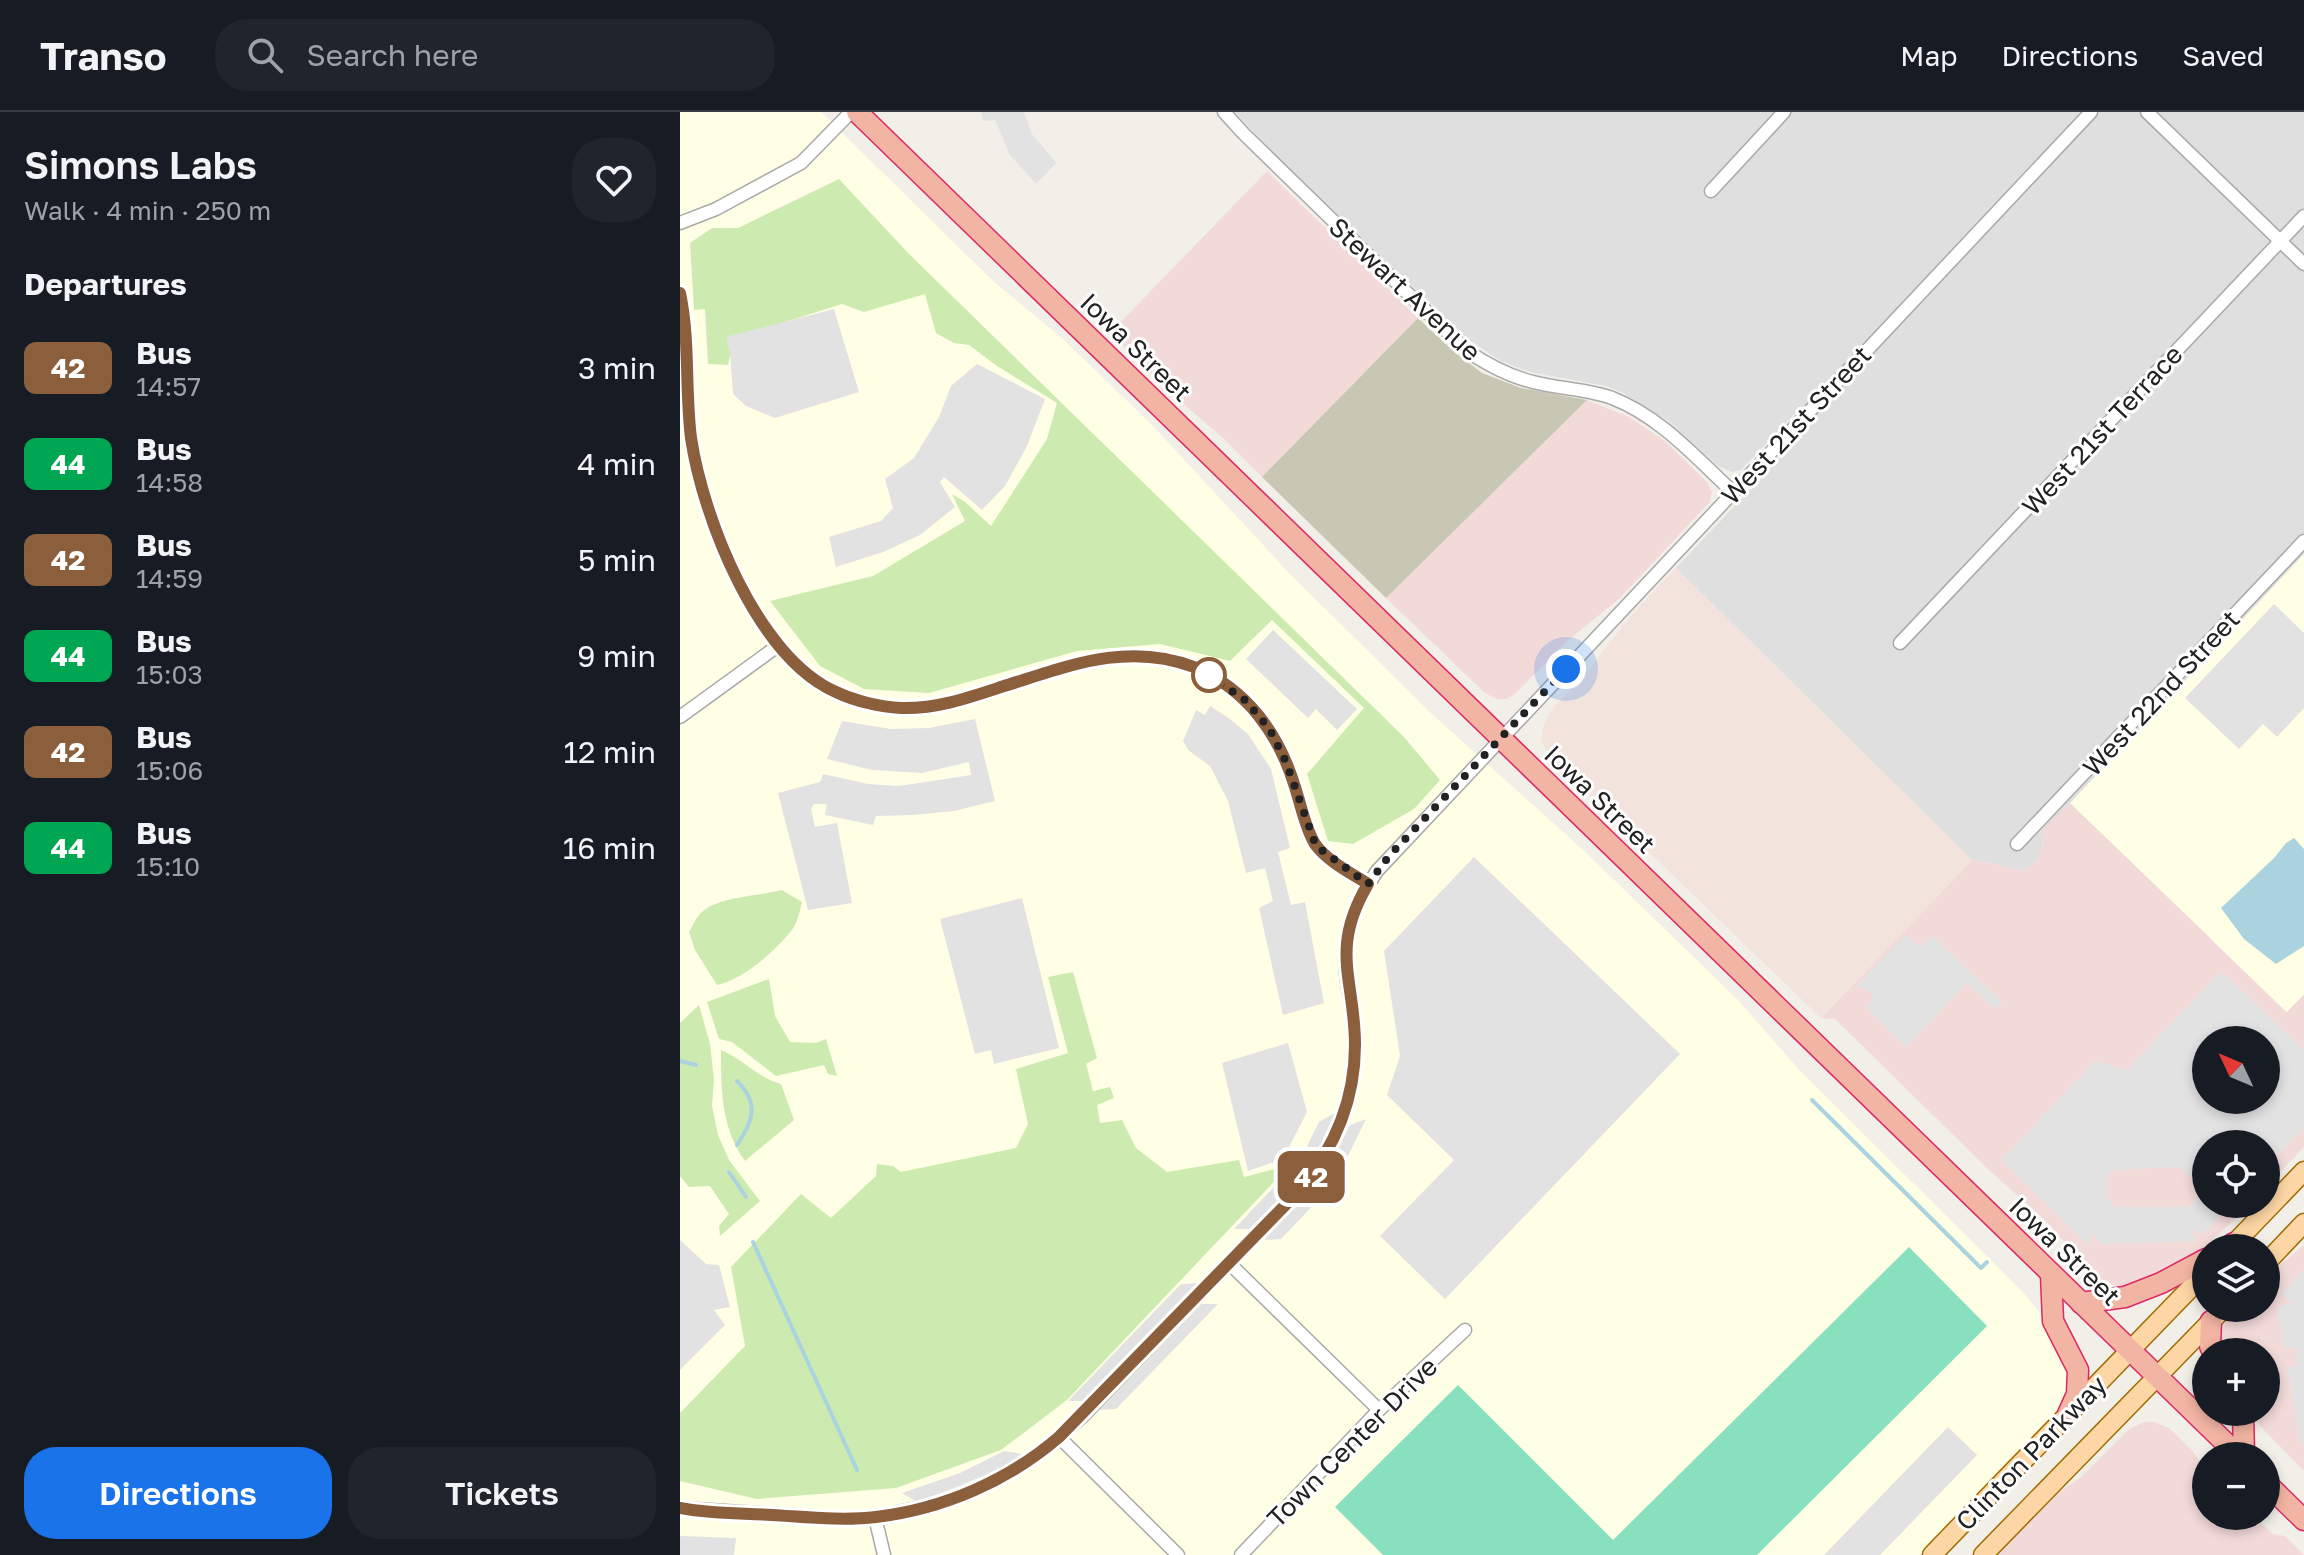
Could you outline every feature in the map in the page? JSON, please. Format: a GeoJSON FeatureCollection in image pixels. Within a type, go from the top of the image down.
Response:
{"type":"FeatureCollection","features":[{"type":"Feature","properties":{"kind":"highway","name":"Iowa Street"},"geometry":{"type":"LineString","coordinates":[[854,112],[2226,1442]]}},
{"type":"Feature","properties":{"kind":"highway"},"geometry":{"type":"LineString","coordinates":[[2081,1303],[2125,1297],[2192,1266]]}},
{"type":"Feature","properties":{"kind":"highway"},"geometry":{"type":"LineString","coordinates":[[2051,1274],[2053,1321],[2078,1370],[2077,1394],[2068,1414]]}},
{"type":"Feature","properties":{"kind":"highway"},"geometry":{"type":"LineString","coordinates":[[2280,1497],[2304,1520]]}},
{"type":"Feature","properties":{"kind":"main road"},"geometry":{"type":"LineString","coordinates":[[2242,1234],[2304,1171]]}},
{"type":"Feature","properties":{"kind":"main road"},"geometry":{"type":"LineString","coordinates":[[2280,1248],[2304,1223]]}},
{"type":"Feature","properties":{"kind":"main road","name":"Clinton Parkway"},"geometry":{"type":"LineString","coordinates":[[1932,1555],[2192,1286]]}},
{"type":"Feature","properties":{"kind":"main road","name":"Clinton Parkway"},"geometry":{"type":"LineString","coordinates":[[1983,1555],[2210,1322]]}},
{"type":"Feature","properties":{"kind":"street"},"geometry":{"type":"LineString","coordinates":[[680,223],[716,209],[801,163],[854,112]]}},
{"type":"Feature","properties":{"kind":"street","name":"Stewart Avenue"},"geometry":{"type":"LineString","coordinates":[[1224,112],[1253,144],[1467,351],[1496,370],[1520,379],[1586,391],[1632,406],[1665,429],[1733,492]]}},
{"type":"Feature","properties":{"kind":"street"},"geometry":{"type":"LineString","coordinates":[[1711,191],[1784,112]]}},
{"type":"Feature","properties":{"kind":"street","name":"West 21st Street"},"geometry":{"type":"LineString","coordinates":[[680,1508],[829,1518],[875,1517],[908,1512],[963,1495],[1015,1469],[1059,1437],[1314,1173],[1339,1129],[1349,1101],[1355,1057],[1345,958],[1347,936],[1356,907],[1368,884],[1389,856],[2091,112]]}},
{"type":"Feature","properties":{"kind":"street"},"geometry":{"type":"LineString","coordinates":[[2147,112],[2304,264]]}},
{"type":"Feature","properties":{"kind":"street","name":"West 21st Terrace"},"geometry":{"type":"LineString","coordinates":[[1900,643],[2304,216]]}},
{"type":"Feature","properties":{"kind":"street"},"geometry":{"type":"LineString","coordinates":[[680,294],[691,438],[705,501],[727,559],[752,605],[779,645],[801,669],[835,692],[900,708],[932,706],[965,699],[1095,658],[1141,655],[1163,657],[1194,667],[1230,687],[1258,714],[1283,753],[1316,846],[1368,884]]}},
{"type":"Feature","properties":{"kind":"street","name":"West 22nd Street"},"geometry":{"type":"LineString","coordinates":[[2017,844],[2304,541]]}},
{"type":"Feature","properties":{"kind":"street"},"geometry":{"type":"LineString","coordinates":[[680,717],[779,645]]}},
{"type":"Feature","properties":{"kind":"street"},"geometry":{"type":"LineString","coordinates":[[1229,1263],[1379,1410]]}},
{"type":"Feature","properties":{"kind":"street","name":"Town Center Drive"},"geometry":{"type":"LineString","coordinates":[[1241,1555],[1379,1410],[1465,1330]]}},
{"type":"Feature","properties":{"kind":"street"},"geometry":{"type":"LineString","coordinates":[[1059,1437],[1178,1555]]}},
{"type":"Feature","properties":{"kind":"street"},"geometry":{"type":"LineString","coordinates":[[875,1517],[884,1555]]}},
{"type":"Feature","properties":{"kind":"shaded area"},"geometry":{"type":"Polygon","coordinates":[[[680,112],[821,112],[993,281],[1064,340],[1152,425],[1290,574],[1435,717],[1581,848],[1738,1000],[1801,1072],[2022,1291],[2048,1322],[2074,1379],[2064,1405],[1920,1555],[680,1555],[680,112]]]}},
{"type":"Feature","properties":{"kind":"shaded area"},"geometry":{"type":"Polygon","coordinates":[[[981,112],[1024,112],[1032,134],[1056,163],[1036,184],[1010,155],[995,120],[983,121],[981,112]]]}},
{"type":"Feature","properties":{"kind":"shaded area"},"geometry":{"type":"Polygon","coordinates":[[[1235,112],[2304,112],[2304,994],[2043,839],[2042,852],[2037,861],[2024,870],[1972,860],[1676,568],[1816,420],[1802,406],[1741,470],[1732,472],[1718,466],[1670,422],[1623,393],[1606,386],[1530,372],[1501,361],[1466,338],[1235,112]]]}},
{"type":"Feature","properties":{"kind":"shaded area"},"geometry":{"type":"Polygon","coordinates":[[[1267,171],[1418,318],[1262,477],[1110,333],[1267,171]]]}},
{"type":"Feature","properties":{"kind":"shaded area"},"geometry":{"type":"Polygon","coordinates":[[[834,309],[859,392],[775,418],[746,406],[733,394],[726,337],[834,309]]]}},
{"type":"Feature","properties":{"kind":"shaded area"},"geometry":{"type":"Polygon","coordinates":[[[1418,318],[1482,373],[1521,388],[1587,400],[1386,598],[1262,477],[1418,318]]]}},
{"type":"Feature","properties":{"kind":"shaded area"},"geometry":{"type":"Polygon","coordinates":[[[977,364],[1045,399],[1027,446],[1005,486],[982,510],[944,477],[940,482],[955,507],[920,535],[883,552],[836,567],[829,537],[881,521],[893,508],[885,479],[914,458],[939,417],[951,386],[977,364]]]}},
{"type":"Feature","properties":{"kind":"shaded area"},"geometry":{"type":"Polygon","coordinates":[[[1587,400],[1629,417],[1665,441],[1707,482],[1712,492],[1710,502],[1619,599],[1566,642],[1515,694],[1506,699],[1497,699],[1485,693],[1386,598],[1587,400]]]}},
{"type":"Feature","properties":{"kind":"shaded area"},"geometry":{"type":"Polygon","coordinates":[[[2304,554],[2304,994],[2287,1012],[2070,803],[2304,554]]]}},
{"type":"Feature","properties":{"kind":"shaded area"},"geometry":{"type":"Polygon","coordinates":[[[1676,568],[1972,860],[1821,1018],[1549,756],[1541,741],[1544,724],[1553,708],[1590,668],[1633,613],[1676,568]]]}},
{"type":"Feature","properties":{"kind":"shaded area"},"geometry":{"type":"Polygon","coordinates":[[[2274,604],[2304,633],[2304,708],[2277,737],[2263,724],[2239,749],[2185,698],[2274,604]]]}},
{"type":"Feature","properties":{"kind":"shaded area"},"geometry":{"type":"Polygon","coordinates":[[[1273,630],[1357,709],[1337,730],[1316,709],[1308,718],[1246,659],[1273,630]]]}},
{"type":"Feature","properties":{"kind":"shaded area"},"geometry":{"type":"Polygon","coordinates":[[[1210,706],[1248,734],[1271,769],[1290,848],[1278,852],[1291,905],[1305,902],[1324,1003],[1283,1015],[1259,908],[1273,901],[1265,868],[1246,873],[1228,801],[1210,766],[1188,750],[1183,741],[1196,710],[1205,715],[1210,706]]]}},
{"type":"Feature","properties":{"kind":"shaded area"},"geometry":{"type":"Polygon","coordinates":[[[975,719],[995,801],[954,811],[876,816],[873,825],[825,815],[827,804],[814,804],[811,809],[815,827],[837,823],[852,903],[808,910],[778,793],[820,782],[823,774],[868,784],[899,786],[971,775],[969,762],[922,773],[872,770],[827,759],[842,721],[891,729],[929,728],[975,719]]]}},
{"type":"Feature","properties":{"kind":"shaded area"},"geometry":{"type":"Polygon","coordinates":[[[2070,803],[2286,1012],[2304,995],[2304,1147],[2280,1172],[2280,1130],[2192,1130],[2192,1218],[2235,1218],[2219,1234],[2192,1234],[2192,1257],[2125,1289],[2102,1281],[2044,1219],[1989,1170],[1835,1019],[1821,1018],[1972,860],[2024,870],[2037,861],[2043,846],[2042,831],[2070,803]]]}},
{"type":"Feature","properties":{"kind":"shaded area"},"geometry":{"type":"Polygon","coordinates":[[[1474,857],[1680,1054],[1445,1299],[1380,1236],[1454,1160],[1387,1095],[1400,1056],[1384,951],[1474,857]]]}},
{"type":"Feature","properties":{"kind":"shaded area"},"geometry":{"type":"Polygon","coordinates":[[[1022,898],[1059,1048],[994,1064],[991,1050],[975,1054],[940,919],[1022,898]]]}},
{"type":"Feature","properties":{"kind":"shaded area"},"geometry":{"type":"Polygon","coordinates":[[[1906,934],[1921,947],[1932,936],[2002,1002],[1995,1009],[1967,983],[1906,1047],[1865,1007],[1874,996],[1856,986],[1906,934]]]}},
{"type":"Feature","properties":{"kind":"shaded area"},"geometry":{"type":"Polygon","coordinates":[[[2221,971],[2279,1026],[2192,1026],[2192,1114],[2280,1114],[2280,1027],[2304,1050],[2304,1127],[2280,1152],[2280,1130],[2192,1130],[2192,1178],[2180,1167],[2113,1170],[2106,1178],[2106,1197],[2115,1207],[2189,1207],[2192,1204],[2192,1218],[2218,1218],[2204,1233],[2190,1230],[2192,1241],[2102,1244],[2092,1232],[2088,1245],[2001,1160],[2095,1061],[2127,1070],[2221,971]]]}},
{"type":"Feature","properties":{"kind":"shaded area"},"geometry":{"type":"Polygon","coordinates":[[[1288,1043],[1307,1112],[1283,1159],[1248,1171],[1222,1063],[1288,1043]]]}},
{"type":"Feature","properties":{"kind":"shaded area"},"geometry":{"type":"Polygon","coordinates":[[[1336,1112],[1317,1155],[1294,1185],[1252,1229],[1234,1229],[1304,1152],[1319,1122],[1336,1112]]]}},
{"type":"Feature","properties":{"kind":"shaded area"},"geometry":{"type":"Polygon","coordinates":[[[1366,1119],[1344,1164],[1324,1194],[1281,1239],[1264,1240],[1322,1176],[1350,1125],[1366,1119]]]}},
{"type":"Feature","properties":{"kind":"shaded area"},"geometry":{"type":"Polygon","coordinates":[[[680,1240],[706,1264],[719,1265],[730,1307],[714,1310],[725,1325],[680,1370],[680,1240]]]}},
{"type":"Feature","properties":{"kind":"shaded area"},"geometry":{"type":"Polygon","coordinates":[[[2304,1245],[2304,1471],[2280,1446],[2280,1442],[2276,1442],[2261,1426],[2280,1426],[2280,1338],[2219,1338],[2226,1322],[2280,1322],[2280,1265],[2304,1245]]]}},
{"type":"Feature","properties":{"kind":"shaded area"},"geometry":{"type":"Polygon","coordinates":[[[2304,1270],[2304,1445],[2301,1445],[2287,1367],[2298,1365],[2295,1348],[2284,1349],[2280,1322],[2280,1306],[2292,1303],[2282,1293],[2304,1270]]]}},
{"type":"Feature","properties":{"kind":"shaded area"},"geometry":{"type":"Polygon","coordinates":[[[1199,1283],[1085,1401],[1068,1401],[1181,1284],[1199,1283]]]}},
{"type":"Feature","properties":{"kind":"shaded area"},"geometry":{"type":"Polygon","coordinates":[[[1201,1304],[1218,1304],[1116,1409],[1100,1410],[1201,1304]]]}},
{"type":"Feature","properties":{"kind":"shaded area"},"geometry":{"type":"Polygon","coordinates":[[[2144,1422],[2154,1422],[2169,1428],[2192,1450],[2192,1530],[2269,1530],[2285,1536],[2304,1555],[1995,1555],[2048,1500],[2081,1477],[2129,1429],[2144,1422]]]}},
{"type":"Feature","properties":{"kind":"shaded area"},"geometry":{"type":"Polygon","coordinates":[[[1948,1427],[1977,1455],[1880,1555],[1824,1555],[1948,1427]]]}},
{"type":"Feature","properties":{"kind":"shaded area"},"geometry":{"type":"Polygon","coordinates":[[[1004,1451],[1023,1454],[991,1473],[929,1498],[915,1501],[902,1493],[960,1473],[1004,1451]]]}},
{"type":"Feature","properties":{"kind":"shaded area"},"geometry":{"type":"Polygon","coordinates":[[[680,1536],[736,1538],[734,1555],[680,1555],[680,1536]]]}},
{"type":"Feature","properties":{"kind":"green space"},"geometry":{"type":"Polygon","coordinates":[[[839,179],[909,254],[1404,737],[1440,780],[1414,809],[1353,844],[1328,841],[1307,774],[1364,708],[1272,620],[1230,661],[1160,644],[1077,651],[929,693],[864,689],[820,666],[770,601],[873,576],[965,521],[952,494],[991,526],[1047,439],[1057,403],[969,345],[954,343],[936,333],[925,294],[864,312],[842,304],[734,338],[728,365],[708,364],[705,309],[694,310],[690,243],[712,228],[738,228],[839,179]]]}},
{"type":"Feature","properties":{"kind":"green space"},"geometry":{"type":"Polygon","coordinates":[[[782,890],[802,902],[794,927],[759,962],[738,977],[717,985],[695,950],[689,932],[697,918],[710,906],[719,903],[782,890]]]}},
{"type":"Feature","properties":{"kind":"green space"},"geometry":{"type":"Polygon","coordinates":[[[1073,972],[1097,1058],[1086,1064],[1093,1091],[1110,1087],[1114,1098],[1097,1105],[1100,1123],[1122,1120],[1136,1148],[1167,1172],[1239,1160],[1244,1177],[1290,1165],[1067,1400],[1001,1450],[896,1488],[757,1499],[680,1481],[680,1413],[745,1346],[731,1267],[801,1194],[831,1218],[876,1176],[877,1164],[893,1166],[901,1172],[1016,1148],[1028,1124],[1016,1069],[1068,1053],[1048,977],[1073,972]]]}},
{"type":"Feature","properties":{"kind":"green space"},"geometry":{"type":"Polygon","coordinates":[[[769,979],[775,1016],[790,1042],[816,1043],[826,1039],[837,1076],[828,1074],[824,1065],[776,1076],[732,1042],[719,1039],[707,1002],[769,979]]]}},
{"type":"Feature","properties":{"kind":"green space"},"geometry":{"type":"Polygon","coordinates":[[[699,1005],[710,1044],[714,1080],[712,1106],[718,1135],[729,1160],[760,1201],[720,1236],[719,1226],[729,1214],[710,1186],[689,1187],[680,1176],[680,1023],[699,1005]]]}},
{"type":"Feature","properties":{"kind":"green space"},"geometry":{"type":"Polygon","coordinates":[[[721,1050],[781,1084],[794,1120],[745,1161],[727,1122],[722,1094],[721,1050]]]}},
{"type":"Feature","properties":{"kind":"green space"},"geometry":{"type":"Polygon","coordinates":[[[1909,1247],[1987,1326],[1757,1555],[1383,1555],[1335,1507],[1458,1385],[1613,1540],[1909,1247]]]}},
{"type":"Feature","properties":{"kind":"water"},"geometry":{"type":"Polygon","coordinates":[[[2294,838],[2304,849],[2304,946],[2276,964],[2244,939],[2221,908],[2294,838]]]}},
{"type":"Feature","properties":{"kind":"waterway"},"geometry":{"type":"LineString","coordinates":[[680,1061],[696,1065]]}},
{"type":"Feature","properties":{"kind":"waterway"},"geometry":{"type":"LineString","coordinates":[[737,1081],[749,1097],[752,1113],[737,1145]]}},
{"type":"Feature","properties":{"kind":"waterway"},"geometry":{"type":"LineString","coordinates":[[1812,1100],[1981,1268],[1987,1262]]}},
{"type":"Feature","properties":{"kind":"waterway"},"geometry":{"type":"LineString","coordinates":[[729,1172],[746,1197]]}},
{"type":"Feature","properties":{"kind":"waterway"},"geometry":{"type":"LineString","coordinates":[[753,1242],[857,1470]]}},
{"type":"Feature","properties":{"kind":"bus line","name":"42"},"geometry":{"type":"LineString","coordinates":[[680,293],[691,438],[705,501],[727,559],[752,605],[779,645],[801,669],[835,692],[900,708],[941,705],[965,699],[1095,658],[1120,655],[1163,657],[1194,667],[1230,687],[1258,714],[1279,745],[1316,846],[1368,884],[1353,915],[1345,958],[1355,1044],[1353,1081],[1339,1129],[1326,1155],[1299,1191],[1084,1415],[1044,1450],[1015,1469],[963,1495],[908,1512],[850,1518],[680,1508]]}},
{"type":"Feature","properties":{"kind":"route"},"geometry":{"type":"LineString","coordinates":[[1209,675],[1245,700],[1269,728],[1294,782],[1316,846],[1368,884],[1389,856],[1566,669]]}}]}
